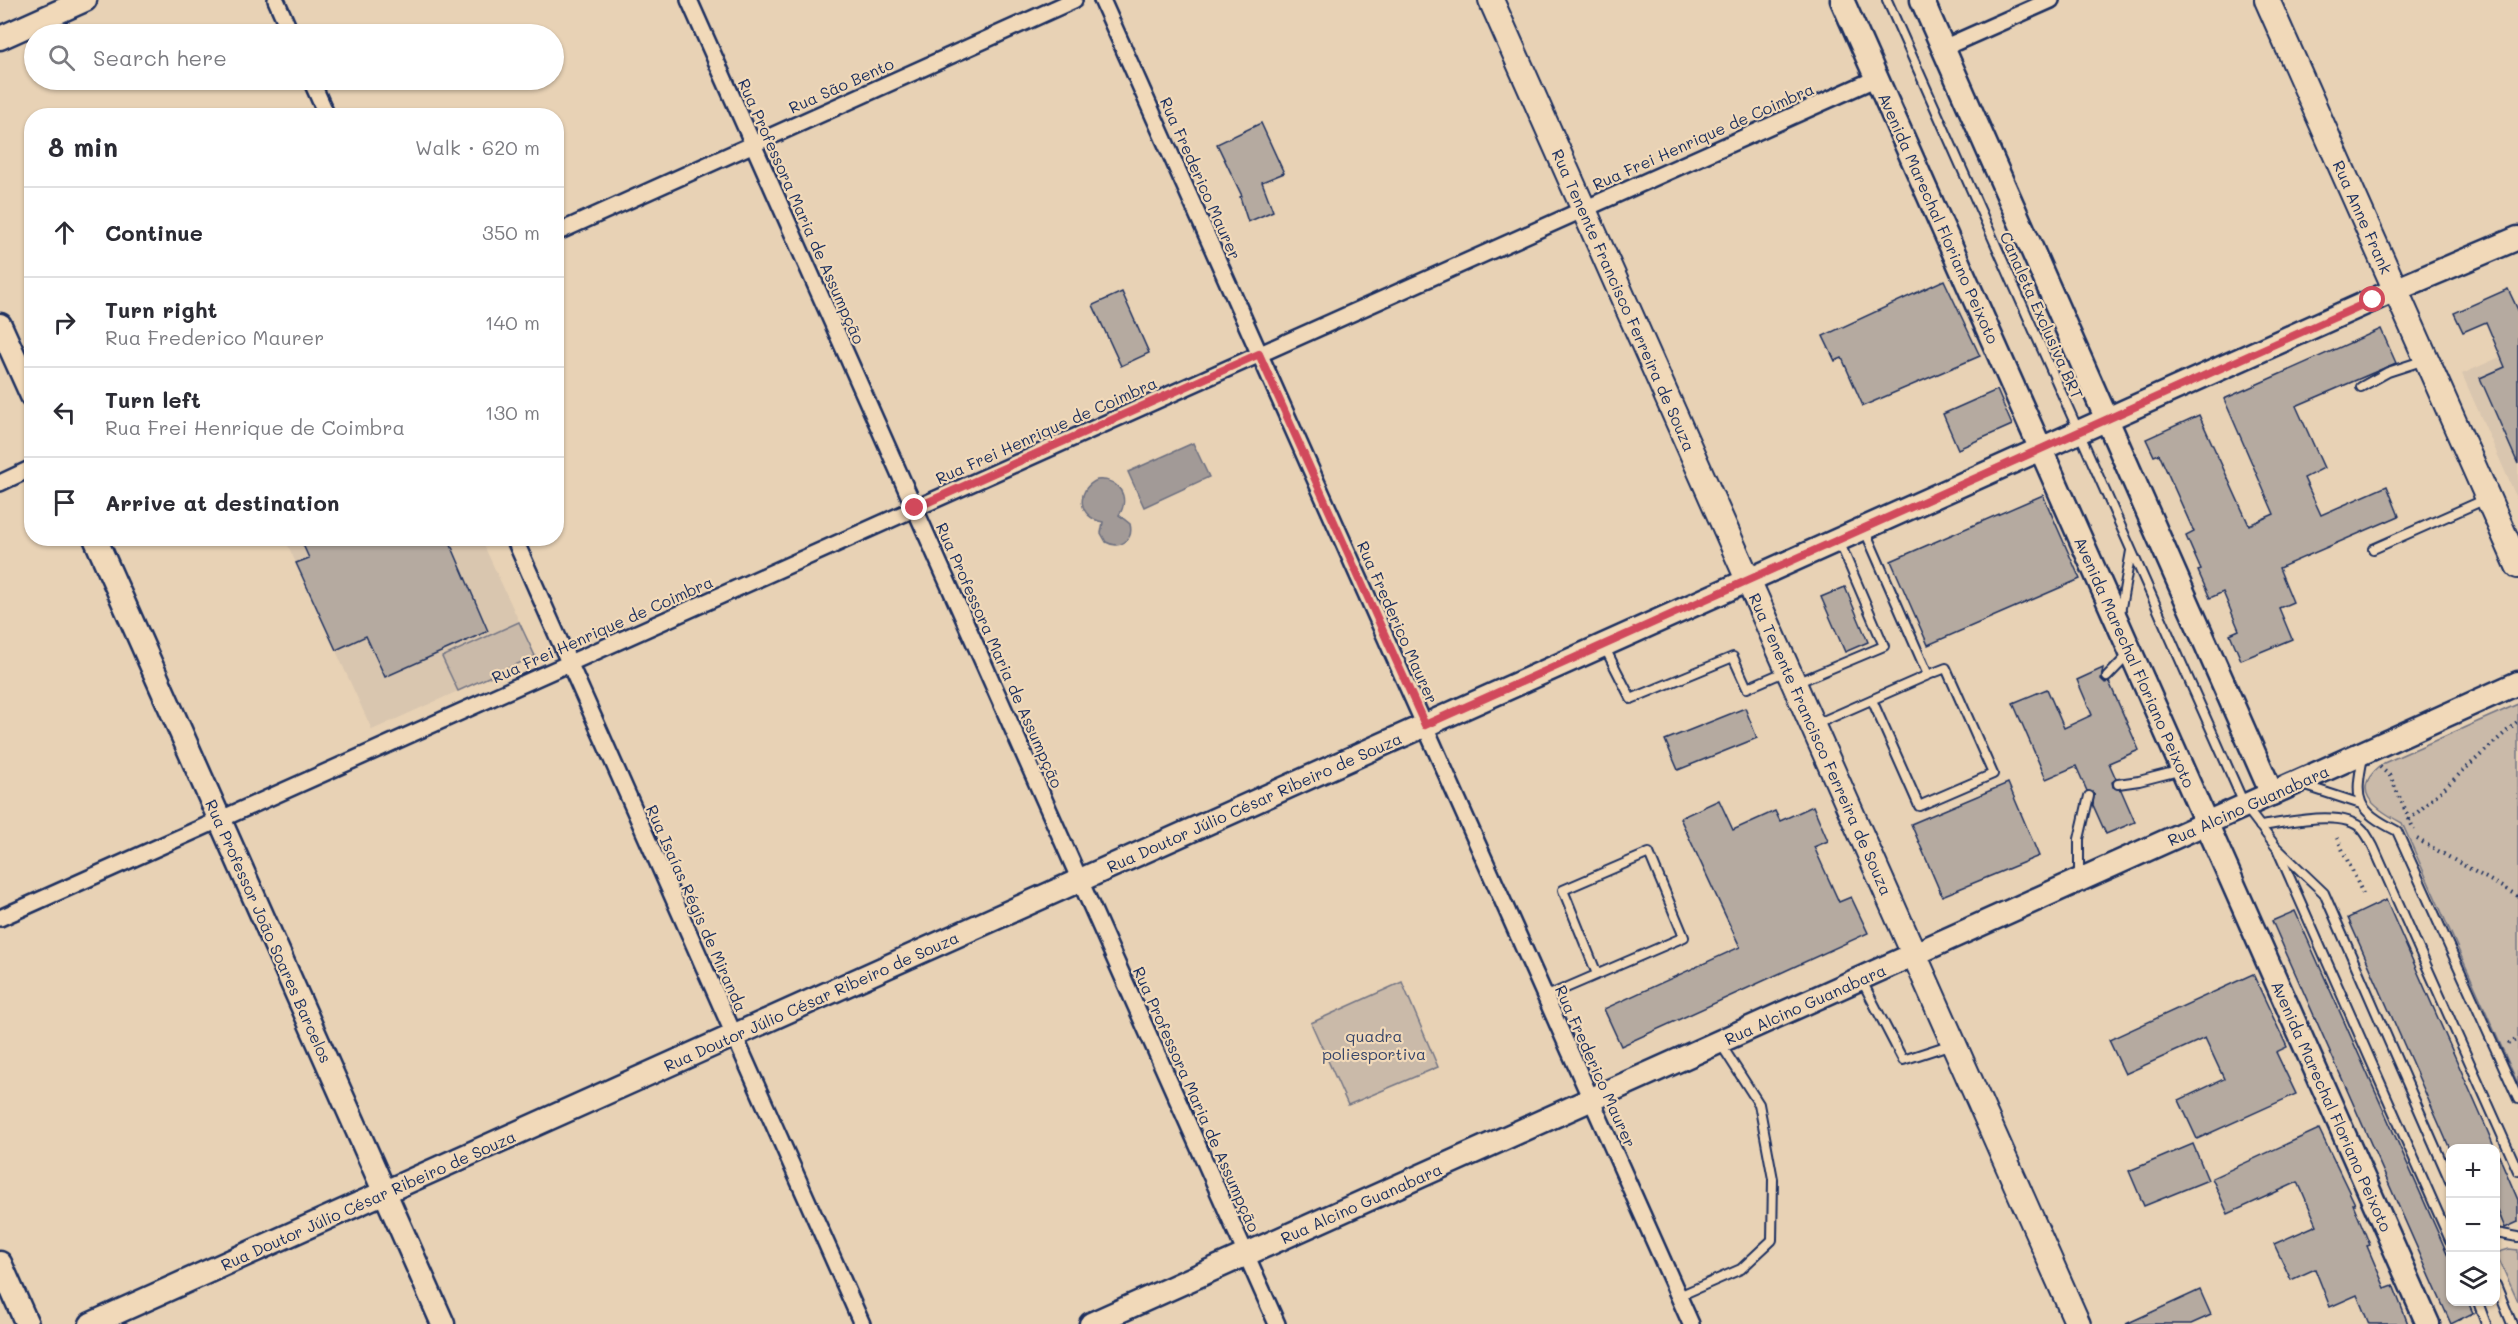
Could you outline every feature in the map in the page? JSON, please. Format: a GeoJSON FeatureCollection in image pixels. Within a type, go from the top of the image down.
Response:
{"type":"FeatureCollection","features":[{"type":"Feature","properties":{"kind":"main road"},"geometry":{"type":"LineString","coordinates":[[31,24],[85,0]]}},
{"type":"Feature","properties":{"kind":"main road","name":"Rua Tenente Francisco Ferreira de Souza"},"geometry":{"type":"LineString","coordinates":[[1491,0],[2078,1324]]}},
{"type":"Feature","properties":{"kind":"main road","name":"Avenida Marechal Floriano Peixoto"},"geometry":{"type":"LineString","coordinates":[[1842,0],[2428,1324]]}},
{"type":"Feature","properties":{"kind":"main road"},"geometry":{"type":"LineString","coordinates":[[1922,0],[2106,419],[2278,780]]}},
{"type":"Feature","properties":{"kind":"main road","name":"Rua Anne Frank"},"geometry":{"type":"LineString","coordinates":[[2266,0],[2518,566]]}},
{"type":"Feature","properties":{"kind":"main road"},"geometry":{"type":"LineString","coordinates":[[0,38],[24,27]]}},
{"type":"Feature","properties":{"kind":"main road","name":"Rua Doutor Júlio César Ribeiro de Souza"},"geometry":{"type":"LineString","coordinates":[[91,1324],[2079,431],[2395,290],[2518,238]]}},
{"type":"Feature","properties":{"kind":"main road"},"geometry":{"type":"LineString","coordinates":[[0,325],[24,378]]}},
{"type":"Feature","properties":{"kind":"main road","name":"Rua Professor João Soares Barcelos"},"geometry":{"type":"LineString","coordinates":[[99,546],[443,1324]]}},
{"type":"Feature","properties":{"kind":"main road","name":"Rua Alcino Guanabara"},"geometry":{"type":"LineString","coordinates":[[1091,1324],[2245,806],[2278,780],[2364,753],[2518,683]]}},
{"type":"Feature","properties":{"kind":"main road"},"geometry":{"type":"LineString","coordinates":[[0,1263],[27,1324]]}},
{"type":"Feature","properties":{"kind":"street"},"geometry":{"type":"LineString","coordinates":[[276,0],[287,24]]}},
{"type":"Feature","properties":{"kind":"street","name":"Rua Professora Maria de Assumpção"},"geometry":{"type":"LineString","coordinates":[[689,0],[1277,1324]]}},
{"type":"Feature","properties":{"kind":"street","name":"Rua São Bento"},"geometry":{"type":"LineString","coordinates":[[564,228],[1074,0]]}},
{"type":"Feature","properties":{"kind":"street","name":"Rua Frederico Maurer"},"geometry":{"type":"LineString","coordinates":[[1102,0],[1691,1324]]}},
{"type":"Feature","properties":{"kind":"street"},"geometry":{"type":"LineString","coordinates":[[1943,48],[2051,0]]}},
{"type":"Feature","properties":{"kind":"street","name":"Rua Frei Henrique de Coimbra"},"geometry":{"type":"LineString","coordinates":[[0,918],[1877,78]]}},
{"type":"Feature","properties":{"kind":"street"},"geometry":{"type":"LineString","coordinates":[[315,90],[323,108]]}},
{"type":"Feature","properties":{"kind":"street"},"geometry":{"type":"LineString","coordinates":[[0,483],[24,472]]}},
{"type":"Feature","properties":{"kind":"street","name":"Rua Isaías Régis de Miranda"},"geometry":{"type":"LineString","coordinates":[[518,546],[862,1324]]}},
{"type":"Feature","properties":{"kind":"lane","name":"Canaleta Exclusiva BRT"},"geometry":{"type":"LineString","coordinates":[[1887,0],[2245,806],[2276,847]]}},
{"type":"Feature","properties":{"kind":"lane"},"geometry":{"type":"LineString","coordinates":[[2361,387],[2388,372],[2426,360]]}},
{"type":"Feature","properties":{"kind":"lane"},"geometry":{"type":"LineString","coordinates":[[2373,549],[2488,498]]}},
{"type":"Feature","properties":{"kind":"lane"},"geometry":{"type":"LineString","coordinates":[[1863,528],[1928,675]]}},
{"type":"Feature","properties":{"kind":"lane"},"geometry":{"type":"LineString","coordinates":[[1603,645],[1631,699],[1733,657],[1746,688],[1792,677],[1884,646],[1838,540]]}},
{"type":"Feature","properties":{"kind":"lane"},"geometry":{"type":"LineString","coordinates":[[2118,623],[2132,550]]}},
{"type":"Feature","properties":{"kind":"lane"},"geometry":{"type":"LineString","coordinates":[[2107,677],[2131,652]]}},
{"type":"Feature","properties":{"kind":"lane"},"geometry":{"type":"LineString","coordinates":[[1813,726],[1928,675],[1946,668],[1993,774],[1919,806],[1872,700]]}},
{"type":"Feature","properties":{"kind":"lane"},"geometry":{"type":"LineString","coordinates":[[2364,753],[2358,780],[2361,804],[2368,814],[2397,831],[2518,1100]]}},
{"type":"Feature","properties":{"kind":"lane"},"geometry":{"type":"LineString","coordinates":[[2118,784],[2139,782],[2183,770]]}},
{"type":"Feature","properties":{"kind":"lane"},"geometry":{"type":"LineString","coordinates":[[2278,780],[2361,804]]}},
{"type":"Feature","properties":{"kind":"lane"},"geometry":{"type":"LineString","coordinates":[[2079,880],[2079,839],[2089,796]]}},
{"type":"Feature","properties":{"kind":"lane"},"geometry":{"type":"LineString","coordinates":[[2260,826],[2327,818],[2348,820],[2362,829],[2373,846],[2518,1170]]}},
{"type":"Feature","properties":{"kind":"lane"},"geometry":{"type":"LineString","coordinates":[[2276,847],[2324,892],[2446,1170]]}},
{"type":"Feature","properties":{"kind":"lane"},"geometry":{"type":"LineString","coordinates":[[2276,847],[2446,1229]]}},
{"type":"Feature","properties":{"kind":"lane"},"geometry":{"type":"LineString","coordinates":[[1545,997],[1684,937],[1649,853],[1563,890],[1597,974]]}},
{"type":"Feature","properties":{"kind":"lane"},"geometry":{"type":"LineString","coordinates":[[1861,978],[1903,1060],[1954,1043]]}},
{"type":"Feature","properties":{"kind":"lane"},"geometry":{"type":"LineString","coordinates":[[1679,1296],[1741,1269],[1772,1240],[1773,1179],[1759,1104],[1719,1042]]}},
{"type":"Feature","properties":{"kind":"lane"},"geometry":{"type":"LineString","coordinates":[[2500,1234],[2518,1237]]}},
{"type":"Feature","properties":{"kind":"lane"},"geometry":{"type":"LineString","coordinates":[[2500,1295],[2512,1324]]}},
{"type":"Feature","properties":{"kind":"lane"},"geometry":{"type":"LineString","coordinates":[[2479,1306],[2486,1324]]}},
{"type":"Feature","properties":{"kind":"path"},"geometry":{"type":"LineString","coordinates":[[2409,820],[2518,721]]}},
{"type":"Feature","properties":{"kind":"path"},"geometry":{"type":"LineString","coordinates":[[2337,838],[2364,896]]}},
{"type":"Feature","properties":{"kind":"path"},"geometry":{"type":"LineString","coordinates":[[2417,839],[2518,896]]}},
{"type":"Feature","properties":{"kind":"path"},"geometry":{"type":"LineString","coordinates":[[2508,1044],[2518,1039]]}},
{"type":"Feature","properties":{"kind":"shaded area"},"geometry":{"type":"Polygon","coordinates":[[[2518,349],[2518,501],[2462,374],[2518,349]]]}},
{"type":"Feature","properties":{"kind":"shaded area"},"geometry":{"type":"Polygon","coordinates":[[[1193,443],[1209,477],[1144,507],[1128,472],[1193,443]]]}},
{"type":"Feature","properties":{"kind":"shaded area"},"geometry":{"type":"Polygon","coordinates":[[[1097,480],[1111,482],[1123,495],[1124,502],[1119,515],[1130,524],[1131,530],[1128,539],[1121,544],[1106,542],[1101,533],[1103,522],[1088,515],[1084,510],[1082,503],[1085,490],[1097,480]]]}},
{"type":"Feature","properties":{"kind":"shaded area"},"geometry":{"type":"Polygon","coordinates":[[[288,546],[484,546],[535,656],[372,730],[288,546]]]}},
{"type":"Feature","properties":{"kind":"green space"},"geometry":{"type":"Polygon","coordinates":[[[519,622],[535,656],[458,691],[442,657],[519,622]]]}},
{"type":"Feature","properties":{"kind":"green space"},"geometry":{"type":"Polygon","coordinates":[[[2518,704],[2518,1084],[2402,823],[2374,805],[2366,790],[2367,782],[2373,773],[2384,763],[2518,704]]]}},
{"type":"Feature","properties":{"kind":"green space","name":"quadra poliesportiva"},"geometry":{"type":"Polygon","coordinates":[[[1402,982],[1438,1067],[1348,1105],[1311,1023],[1402,982]]]}},
{"type":"Feature","properties":{"kind":"green space"},"geometry":{"type":"Polygon","coordinates":[[[2509,1249],[2518,1250],[2518,1302],[2500,1262],[2500,1252],[2509,1249]]]}},
{"type":"Feature","properties":{"kind":"building"},"geometry":{"type":"Polygon","coordinates":[[[1261,123],[1284,173],[1262,182],[1273,211],[1248,222],[1240,197],[1242,196],[1217,144],[1261,123]]]}},
{"type":"Feature","properties":{"kind":"building"},"geometry":{"type":"Polygon","coordinates":[[[1944,280],[1980,356],[1863,406],[1842,358],[1835,361],[1823,336],[1944,280]]]}},
{"type":"Feature","properties":{"kind":"building"},"geometry":{"type":"Polygon","coordinates":[[[2508,289],[2518,310],[2518,464],[2480,378],[2505,367],[2486,322],[2463,332],[2454,313],[2508,289]]]}},
{"type":"Feature","properties":{"kind":"building"},"geometry":{"type":"Polygon","coordinates":[[[1122,292],[1149,353],[1121,366],[1093,305],[1122,292]]]}},
{"type":"Feature","properties":{"kind":"building"},"geometry":{"type":"Polygon","coordinates":[[[2381,329],[2396,363],[2296,406],[2324,468],[2304,478],[2321,515],[2387,486],[2399,516],[2279,568],[2293,602],[2279,608],[2292,639],[2241,660],[2230,634],[2239,630],[2223,592],[2210,598],[2186,536],[2194,532],[2159,454],[2154,456],[2146,439],[2199,415],[2249,525],[2274,514],[2224,399],[2381,329]]]}},
{"type":"Feature","properties":{"kind":"building"},"geometry":{"type":"Polygon","coordinates":[[[1997,390],[2012,425],[1958,449],[1943,414],[1997,390]]]}},
{"type":"Feature","properties":{"kind":"building"},"geometry":{"type":"Polygon","coordinates":[[[2043,495],[2080,579],[1928,645],[1891,561],[2043,495]]]}},
{"type":"Feature","properties":{"kind":"building"},"geometry":{"type":"Polygon","coordinates":[[[304,546],[451,546],[488,631],[385,677],[366,636],[336,650],[296,563],[309,558],[304,546]]]}},
{"type":"Feature","properties":{"kind":"building"},"geometry":{"type":"Polygon","coordinates":[[[1845,587],[1868,642],[1845,652],[1821,597],[1845,587]]]}},
{"type":"Feature","properties":{"kind":"building"},"geometry":{"type":"Polygon","coordinates":[[[2103,668],[2101,679],[2105,683],[2109,682],[2139,750],[2109,763],[2116,779],[2112,782],[2113,787],[2121,790],[2135,822],[2106,834],[2093,805],[2094,794],[2087,791],[2076,766],[2046,779],[2013,703],[2047,689],[2064,728],[2092,715],[2077,680],[2103,668]]]}},
{"type":"Feature","properties":{"kind":"building"},"geometry":{"type":"Polygon","coordinates":[[[1745,708],[1757,738],[1678,770],[1665,740],[1745,708]]]}},
{"type":"Feature","properties":{"kind":"building"},"geometry":{"type":"Polygon","coordinates":[[[2008,783],[2039,856],[1942,896],[1911,824],[2008,783]]]}},
{"type":"Feature","properties":{"kind":"building"},"geometry":{"type":"Polygon","coordinates":[[[1719,800],[1733,830],[1775,811],[1780,821],[1813,806],[1828,841],[1814,847],[1839,902],[1851,897],[1868,933],[1621,1046],[1604,1009],[1740,947],[1680,818],[1719,800]]]}},
{"type":"Feature","properties":{"kind":"building"},"geometry":{"type":"Polygon","coordinates":[[[2386,900],[2493,1144],[2448,1144],[2348,918],[2386,900]]]}},
{"type":"Feature","properties":{"kind":"building"},"geometry":{"type":"Polygon","coordinates":[[[2295,911],[2446,1251],[2446,1306],[2470,1306],[2473,1313],[2451,1324],[2272,921],[2295,911]]]}},
{"type":"Feature","properties":{"kind":"building"},"geometry":{"type":"Polygon","coordinates":[[[2253,974],[2287,1047],[2276,1052],[2296,1094],[2197,1139],[2179,1100],[2224,1079],[2205,1038],[2125,1074],[2109,1040],[2253,974]]]}},
{"type":"Feature","properties":{"kind":"building"},"geometry":{"type":"Polygon","coordinates":[[[2319,1129],[2355,1204],[2353,1204],[2370,1245],[2367,1246],[2385,1288],[2393,1285],[2408,1324],[2369,1324],[2357,1295],[2330,1307],[2315,1269],[2291,1280],[2274,1244],[2317,1225],[2298,1182],[2228,1214],[2212,1178],[2319,1129]]]}},
{"type":"Feature","properties":{"kind":"building"},"geometry":{"type":"Polygon","coordinates":[[[2193,1144],[2208,1180],[2144,1206],[2129,1171],[2193,1144]]]}},
{"type":"Feature","properties":{"kind":"building"},"geometry":{"type":"Polygon","coordinates":[[[2500,1158],[2518,1200],[2518,1222],[2505,1228],[2500,1216],[2500,1158]]]}},
{"type":"Feature","properties":{"kind":"building"},"geometry":{"type":"Polygon","coordinates":[[[2200,1290],[2211,1315],[2191,1324],[2126,1324],[2200,1290]]]}},
{"type":"Feature","properties":{"kind":"route"},"geometry":{"type":"LineString","coordinates":[[915,508],[1259,354],[1425,725],[2373,300]]}}]}
